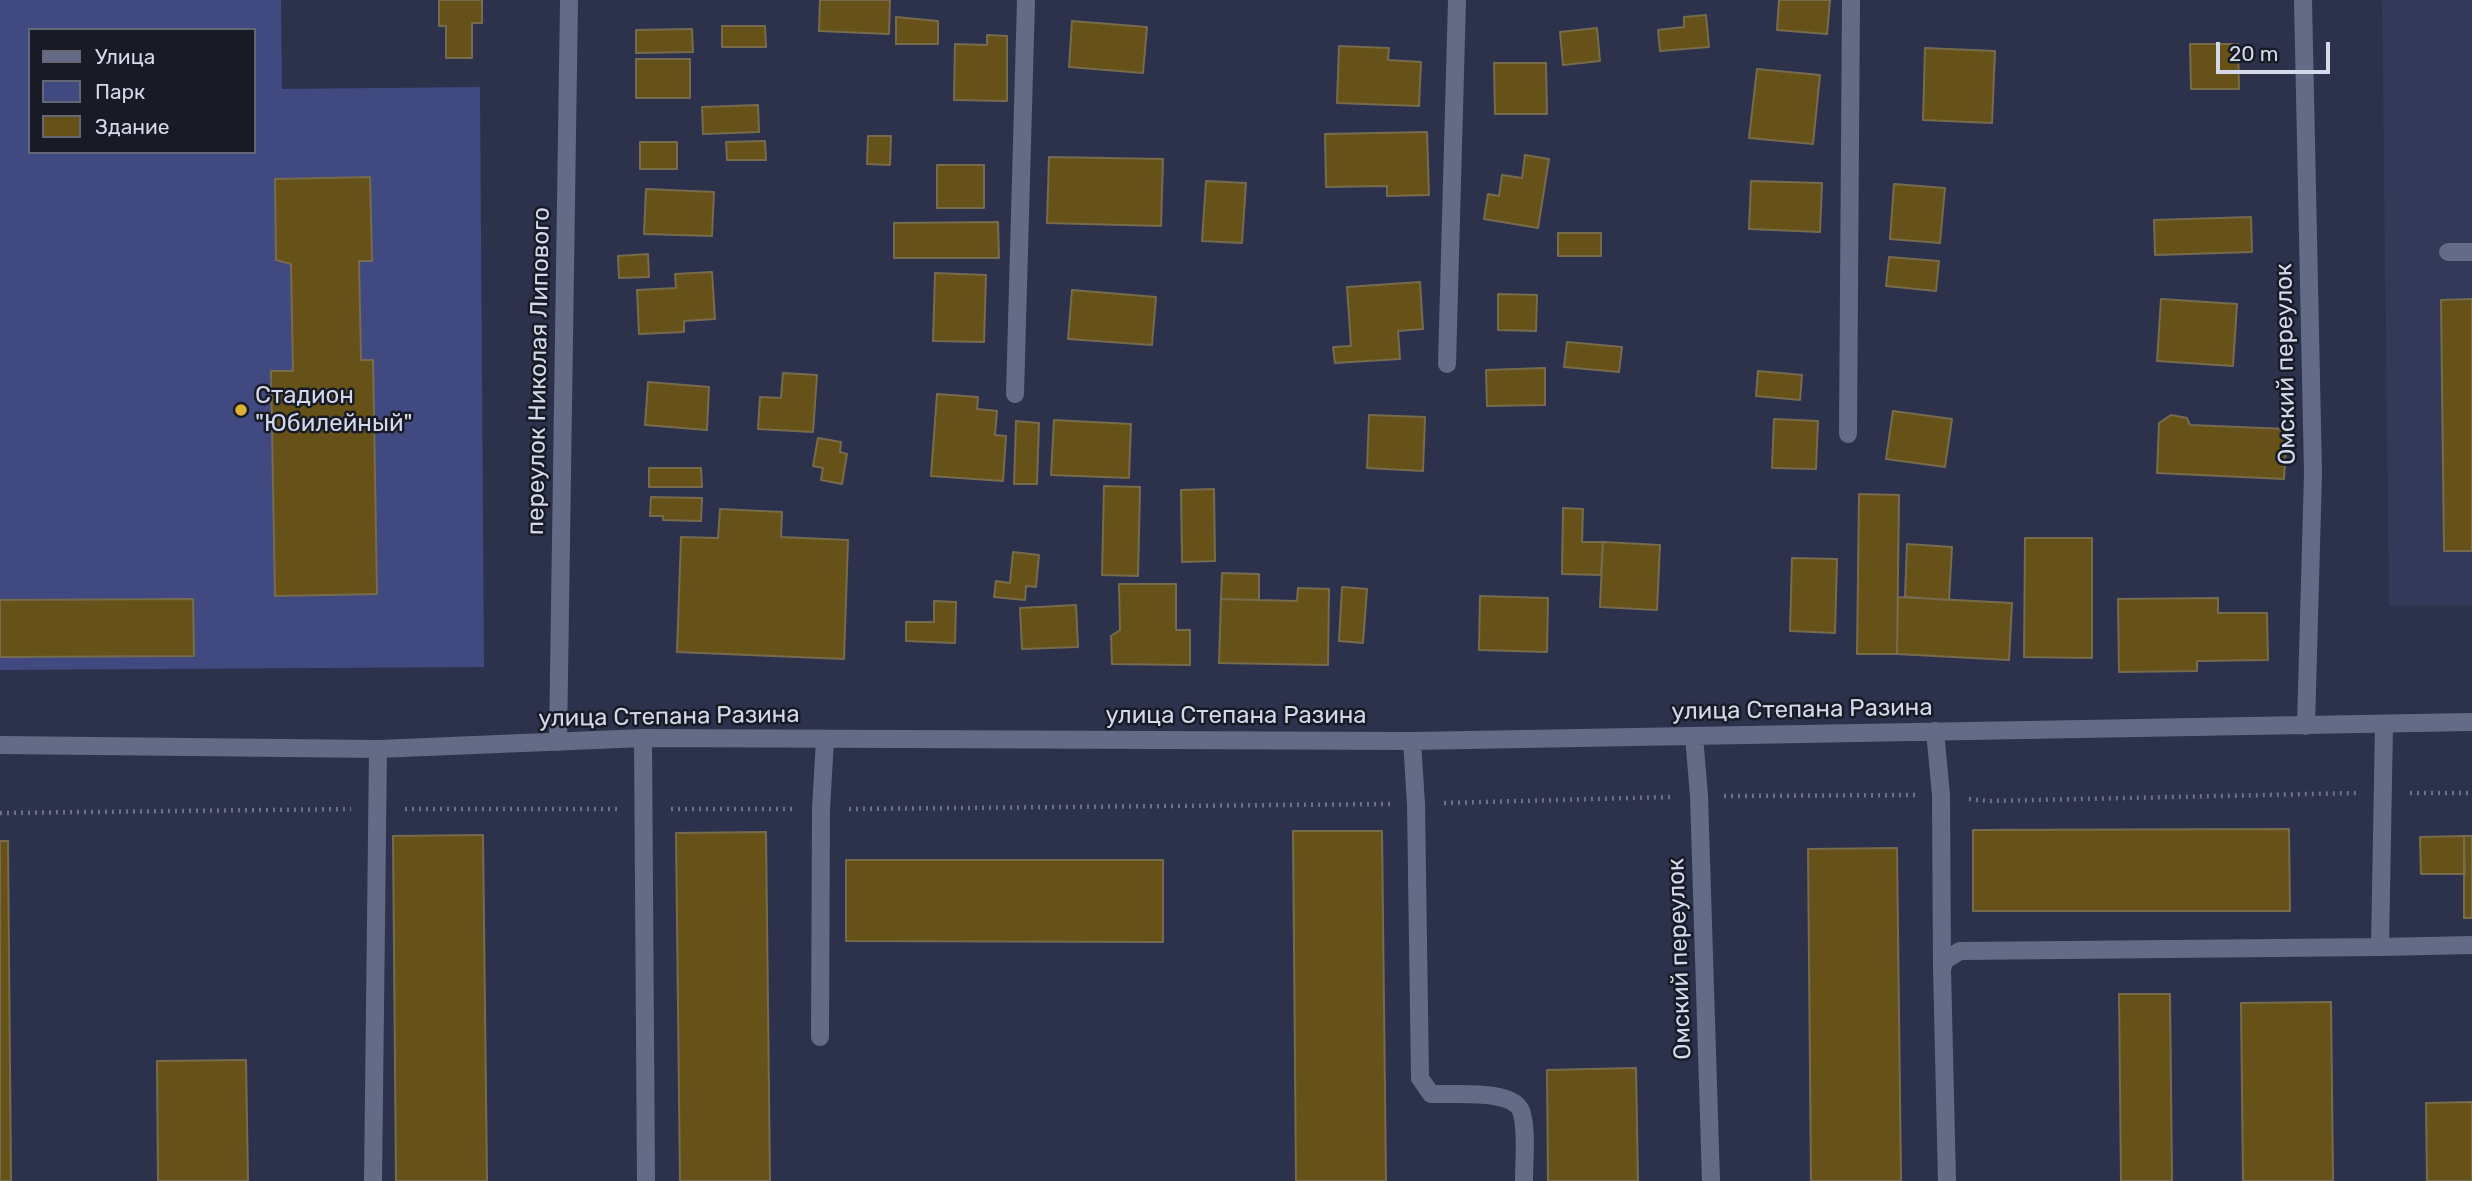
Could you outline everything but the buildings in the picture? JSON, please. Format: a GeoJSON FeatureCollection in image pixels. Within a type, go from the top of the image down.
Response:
{"type":"FeatureCollection","features":[{"type":"Feature","properties":{"kind":"street","name":"переулок Николая Липового"},"geometry":{"type":"LineString","coordinates":[[558,742],[569,0]]}},
{"type":"Feature","properties":{"kind":"street"},"geometry":{"type":"LineString","coordinates":[[1014,394],[1027,0]]}},
{"type":"Feature","properties":{"kind":"street"},"geometry":{"type":"LineString","coordinates":[[1447,364],[1457,0]]}},
{"type":"Feature","properties":{"kind":"street"},"geometry":{"type":"LineString","coordinates":[[1848,434],[1851,0]]}},
{"type":"Feature","properties":{"kind":"street","name":"Омский переулок"},"geometry":{"type":"LineString","coordinates":[[2303,0],[2313,473],[2306,726]]}},
{"type":"Feature","properties":{"kind":"street"},"geometry":{"type":"LineString","coordinates":[[2448,252],[2472,252]]}},
{"type":"Feature","properties":{"kind":"street","name":"улица Степана Разина"},"geometry":{"type":"LineString","coordinates":[[0,745],[378,749],[643,738],[1412,741],[2472,722]]}},
{"type":"Feature","properties":{"kind":"street"},"geometry":{"type":"LineString","coordinates":[[2380,947],[2384,725]]}},
{"type":"Feature","properties":{"kind":"street"},"geometry":{"type":"LineString","coordinates":[[1935,732],[1941,795],[1947,1181]]}},
{"type":"Feature","properties":{"kind":"street","name":"Омский переулок"},"geometry":{"type":"LineString","coordinates":[[1694,736],[1699,796],[1711,1181]]}},
{"type":"Feature","properties":{"kind":"street"},"geometry":{"type":"LineString","coordinates":[[643,738],[646,1181]]}},
{"type":"Feature","properties":{"kind":"street"},"geometry":{"type":"LineString","coordinates":[[820,1037],[821,809],[825,740]]}},
{"type":"Feature","properties":{"kind":"street"},"geometry":{"type":"LineString","coordinates":[[1412,741],[1416,804],[1420,1079],[1431,1094],[1505,1097],[1516,1102],[1522,1113],[1524,1181]]}},
{"type":"Feature","properties":{"kind":"street"},"geometry":{"type":"LineString","coordinates":[[373,1181],[378,749]]}},
{"type":"Feature","properties":{"kind":"street"},"geometry":{"type":"LineString","coordinates":[[1942,968],[1945,960],[1960,951],[2472,945]]}},
{"type":"Feature","properties":{"kind":"path"},"geometry":{"type":"LineString","coordinates":[[0,813],[1416,804],[1699,796],[1941,795],[1989,801],[2472,793]]}},
{"type":"Feature","properties":{"kind":"shaded area"},"geometry":{"type":"Polygon","coordinates":[[[2382,0],[2472,0],[2472,605],[2389,606],[2382,0]]]}},
{"type":"Feature","properties":{"kind":"green space","name":"Стадион \"Юбилейный\""},"geometry":{"type":"Polygon","coordinates":[[[0,0],[281,0],[282,89],[480,87],[484,667],[0,670],[0,0]]]}},
{"type":"Feature","properties":{"kind":"place","name":"Стадион \"Юбилейный\""},"geometry":{"type":"Point","coordinates":[241,410]}}]}
